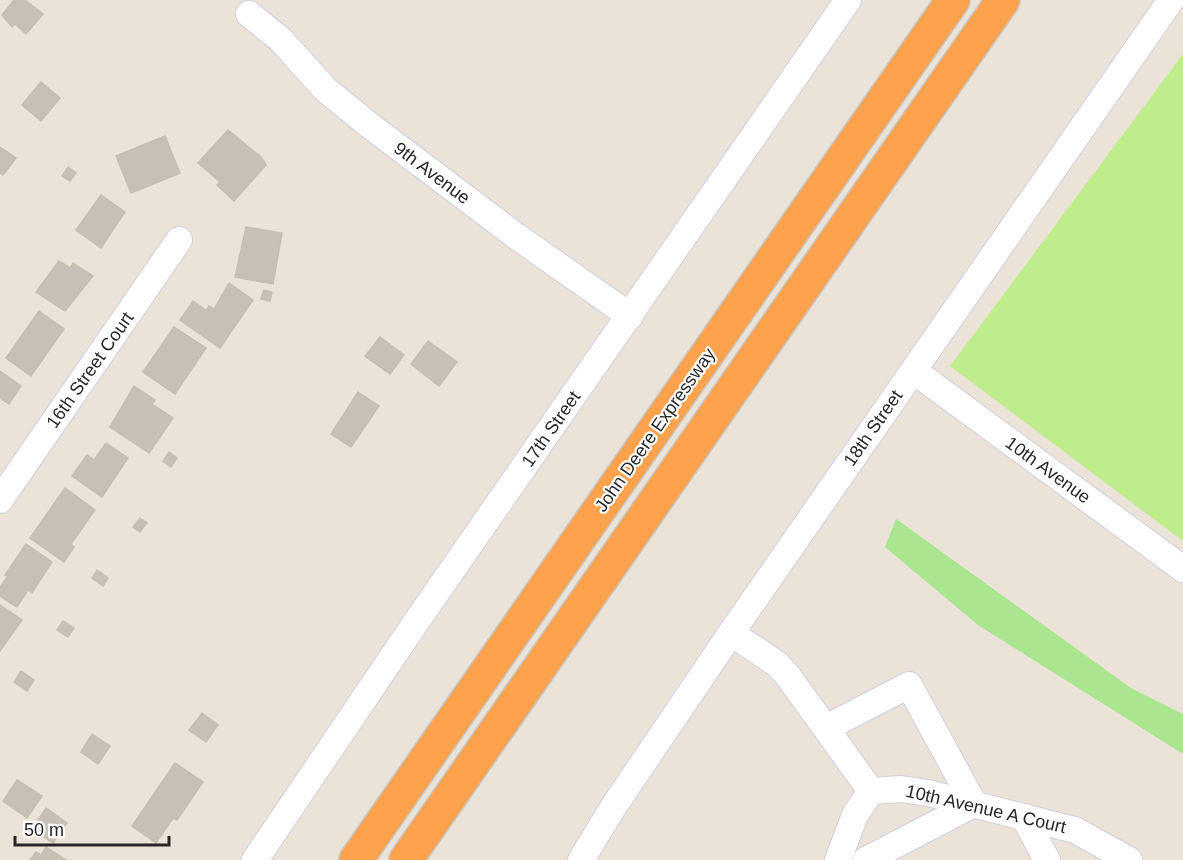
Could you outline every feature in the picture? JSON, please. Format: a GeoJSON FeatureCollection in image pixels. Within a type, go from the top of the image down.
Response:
{"type":"FeatureCollection","features":[{"type":"Feature","properties":{"kind":"highway","name":"John Deere Expressway"},"geometry":{"type":"LineString","coordinates":[[356,860],[953,0]]}},
{"type":"Feature","properties":{"kind":"highway"},"geometry":{"type":"LineString","coordinates":[[406,860],[1002,0]]}},
{"type":"Feature","properties":{"kind":"street","name":"17th Street"},"geometry":{"type":"LineString","coordinates":[[255,860],[848,0]]}},
{"type":"Feature","properties":{"kind":"street","name":"18th Street"},"geometry":{"type":"LineString","coordinates":[[581,860],[614,806],[731,633],[1171,0]]}},
{"type":"Feature","properties":{"kind":"street","name":"9th Avenue"},"geometry":{"type":"LineString","coordinates":[[249,14],[280,39],[324,89],[369,125],[516,236],[630,315]]}},
{"type":"Feature","properties":{"kind":"street","name":"16th Street Court"},"geometry":{"type":"LineString","coordinates":[[0,500],[179,240]]}},
{"type":"Feature","properties":{"kind":"street","name":"10th Avenue"},"geometry":{"type":"LineString","coordinates":[[914,371],[1183,569]]}},
{"type":"Feature","properties":{"kind":"street"},"geometry":{"type":"LineString","coordinates":[[731,633],[777,664],[871,790],[855,815],[838,860]]}},
{"type":"Feature","properties":{"kind":"street"},"geometry":{"type":"LineString","coordinates":[[826,728],[909,685],[974,804],[866,860]]}},
{"type":"Feature","properties":{"kind":"street","name":"10th Avenue A Court"},"geometry":{"type":"LineString","coordinates":[[871,790],[901,789],[1024,816],[1075,830],[1123,858]]}},
{"type":"Feature","properties":{"kind":"street"},"geometry":{"type":"LineString","coordinates":[[1024,816],[1047,860]]}},
{"type":"Feature","properties":{"kind":"green space"},"geometry":{"type":"Polygon","coordinates":[[[1183,54],[1183,541],[950,366],[1183,54]]]}},
{"type":"Feature","properties":{"kind":"green space"},"geometry":{"type":"Polygon","coordinates":[[[896,519],[1131,688],[1183,714],[1183,754],[978,625],[885,547],[896,519]]]}},
{"type":"Feature","properties":{"kind":"building"},"geometry":{"type":"Polygon","coordinates":[[[14,0],[25,0],[43,14],[26,34],[15,24],[12,27],[2,15],[14,0]]]}},
{"type":"Feature","properties":{"kind":"building"},"geometry":{"type":"Polygon","coordinates":[[[41,82],[60,98],[41,121],[22,105],[41,82]]]}},
{"type":"Feature","properties":{"kind":"building"},"geometry":{"type":"Polygon","coordinates":[[[228,130],[261,157],[266,165],[234,201],[217,185],[220,182],[198,163],[228,130]]]}},
{"type":"Feature","properties":{"kind":"building"},"geometry":{"type":"Polygon","coordinates":[[[165,136],[180,173],[131,193],[116,156],[165,136]]]}},
{"type":"Feature","properties":{"kind":"building"},"geometry":{"type":"Polygon","coordinates":[[[0,147],[16,158],[3,175],[0,173],[0,147]]]}},
{"type":"Feature","properties":{"kind":"building"},"geometry":{"type":"Polygon","coordinates":[[[68,167],[76,173],[70,181],[62,176],[68,167]]]}},
{"type":"Feature","properties":{"kind":"building"},"geometry":{"type":"Polygon","coordinates":[[[101,195],[125,212],[101,248],[76,230],[101,195]]]}},
{"type":"Feature","properties":{"kind":"building"},"geometry":{"type":"Polygon","coordinates":[[[246,227],[282,233],[273,284],[235,277],[246,227]]]}},
{"type":"Feature","properties":{"kind":"building"},"geometry":{"type":"Polygon","coordinates":[[[59,261],[70,268],[73,263],[93,276],[65,311],[36,292],[59,261]]]}},
{"type":"Feature","properties":{"kind":"building"},"geometry":{"type":"Polygon","coordinates":[[[229,283],[253,300],[220,348],[180,320],[193,301],[206,310],[209,306],[214,309],[229,283]]]}},
{"type":"Feature","properties":{"kind":"building"},"geometry":{"type":"Polygon","coordinates":[[[264,290],[272,292],[270,301],[261,299],[264,290]]]}},
{"type":"Feature","properties":{"kind":"building"},"geometry":{"type":"Polygon","coordinates":[[[39,311],[64,329],[31,376],[6,358],[39,311]]]}},
{"type":"Feature","properties":{"kind":"building"},"geometry":{"type":"Polygon","coordinates":[[[174,327],[206,348],[175,394],[143,372],[174,327]]]}},
{"type":"Feature","properties":{"kind":"building"},"geometry":{"type":"Polygon","coordinates":[[[380,337],[404,355],[390,374],[365,356],[380,337]]]}},
{"type":"Feature","properties":{"kind":"building"},"geometry":{"type":"Polygon","coordinates":[[[428,341],[457,362],[439,386],[411,364],[428,341]]]}},
{"type":"Feature","properties":{"kind":"building"},"geometry":{"type":"Polygon","coordinates":[[[0,371],[21,386],[9,404],[0,398],[0,371]]]}},
{"type":"Feature","properties":{"kind":"building"},"geometry":{"type":"Polygon","coordinates":[[[134,386],[155,400],[152,404],[173,418],[149,453],[110,427],[134,386]]]}},
{"type":"Feature","properties":{"kind":"building"},"geometry":{"type":"Polygon","coordinates":[[[358,392],[379,406],[351,447],[331,434],[358,392]]]}},
{"type":"Feature","properties":{"kind":"building"},"geometry":{"type":"Polygon","coordinates":[[[106,443],[128,458],[102,497],[72,476],[87,455],[94,460],[106,443]]]}},
{"type":"Feature","properties":{"kind":"building"},"geometry":{"type":"Polygon","coordinates":[[[169,452],[177,458],[171,467],[163,461],[169,452]]]}},
{"type":"Feature","properties":{"kind":"building"},"geometry":{"type":"Polygon","coordinates":[[[65,488],[95,510],[71,544],[74,547],[64,562],[30,538],[65,488]]]}},
{"type":"Feature","properties":{"kind":"building"},"geometry":{"type":"Polygon","coordinates":[[[140,518],[147,523],[140,532],[133,527],[140,518]]]}},
{"type":"Feature","properties":{"kind":"building"},"geometry":{"type":"Polygon","coordinates":[[[26,544],[52,562],[32,593],[28,590],[17,607],[0,596],[0,587],[8,576],[5,575],[26,544]]]}},
{"type":"Feature","properties":{"kind":"building"},"geometry":{"type":"Polygon","coordinates":[[[97,570],[108,578],[103,586],[92,578],[97,570]]]}},
{"type":"Feature","properties":{"kind":"building"},"geometry":{"type":"Polygon","coordinates":[[[0,605],[22,620],[0,651],[0,605]]]}},
{"type":"Feature","properties":{"kind":"building"},"geometry":{"type":"Polygon","coordinates":[[[63,621],[74,628],[68,637],[57,630],[63,621]]]}},
{"type":"Feature","properties":{"kind":"building"},"geometry":{"type":"Polygon","coordinates":[[[21,671],[34,680],[27,691],[14,682],[21,671]]]}},
{"type":"Feature","properties":{"kind":"building"},"geometry":{"type":"Polygon","coordinates":[[[202,713],[218,725],[206,742],[189,730],[202,713]]]}},
{"type":"Feature","properties":{"kind":"building"},"geometry":{"type":"Polygon","coordinates":[[[92,734],[110,746],[98,764],[81,752],[92,734]]]}},
{"type":"Feature","properties":{"kind":"building"},"geometry":{"type":"Polygon","coordinates":[[[175,763],[203,782],[177,820],[173,818],[156,843],[132,826],[175,763]]]}},
{"type":"Feature","properties":{"kind":"building"},"geometry":{"type":"Polygon","coordinates":[[[17,780],[42,796],[27,818],[3,801],[17,780]]]}},
{"type":"Feature","properties":{"kind":"building"},"geometry":{"type":"Polygon","coordinates":[[[46,808],[67,823],[53,843],[32,829],[46,808]]]}},
{"type":"Feature","properties":{"kind":"building"},"geometry":{"type":"Polygon","coordinates":[[[46,847],[66,860],[30,860],[36,852],[41,855],[46,847]]]}}]}
